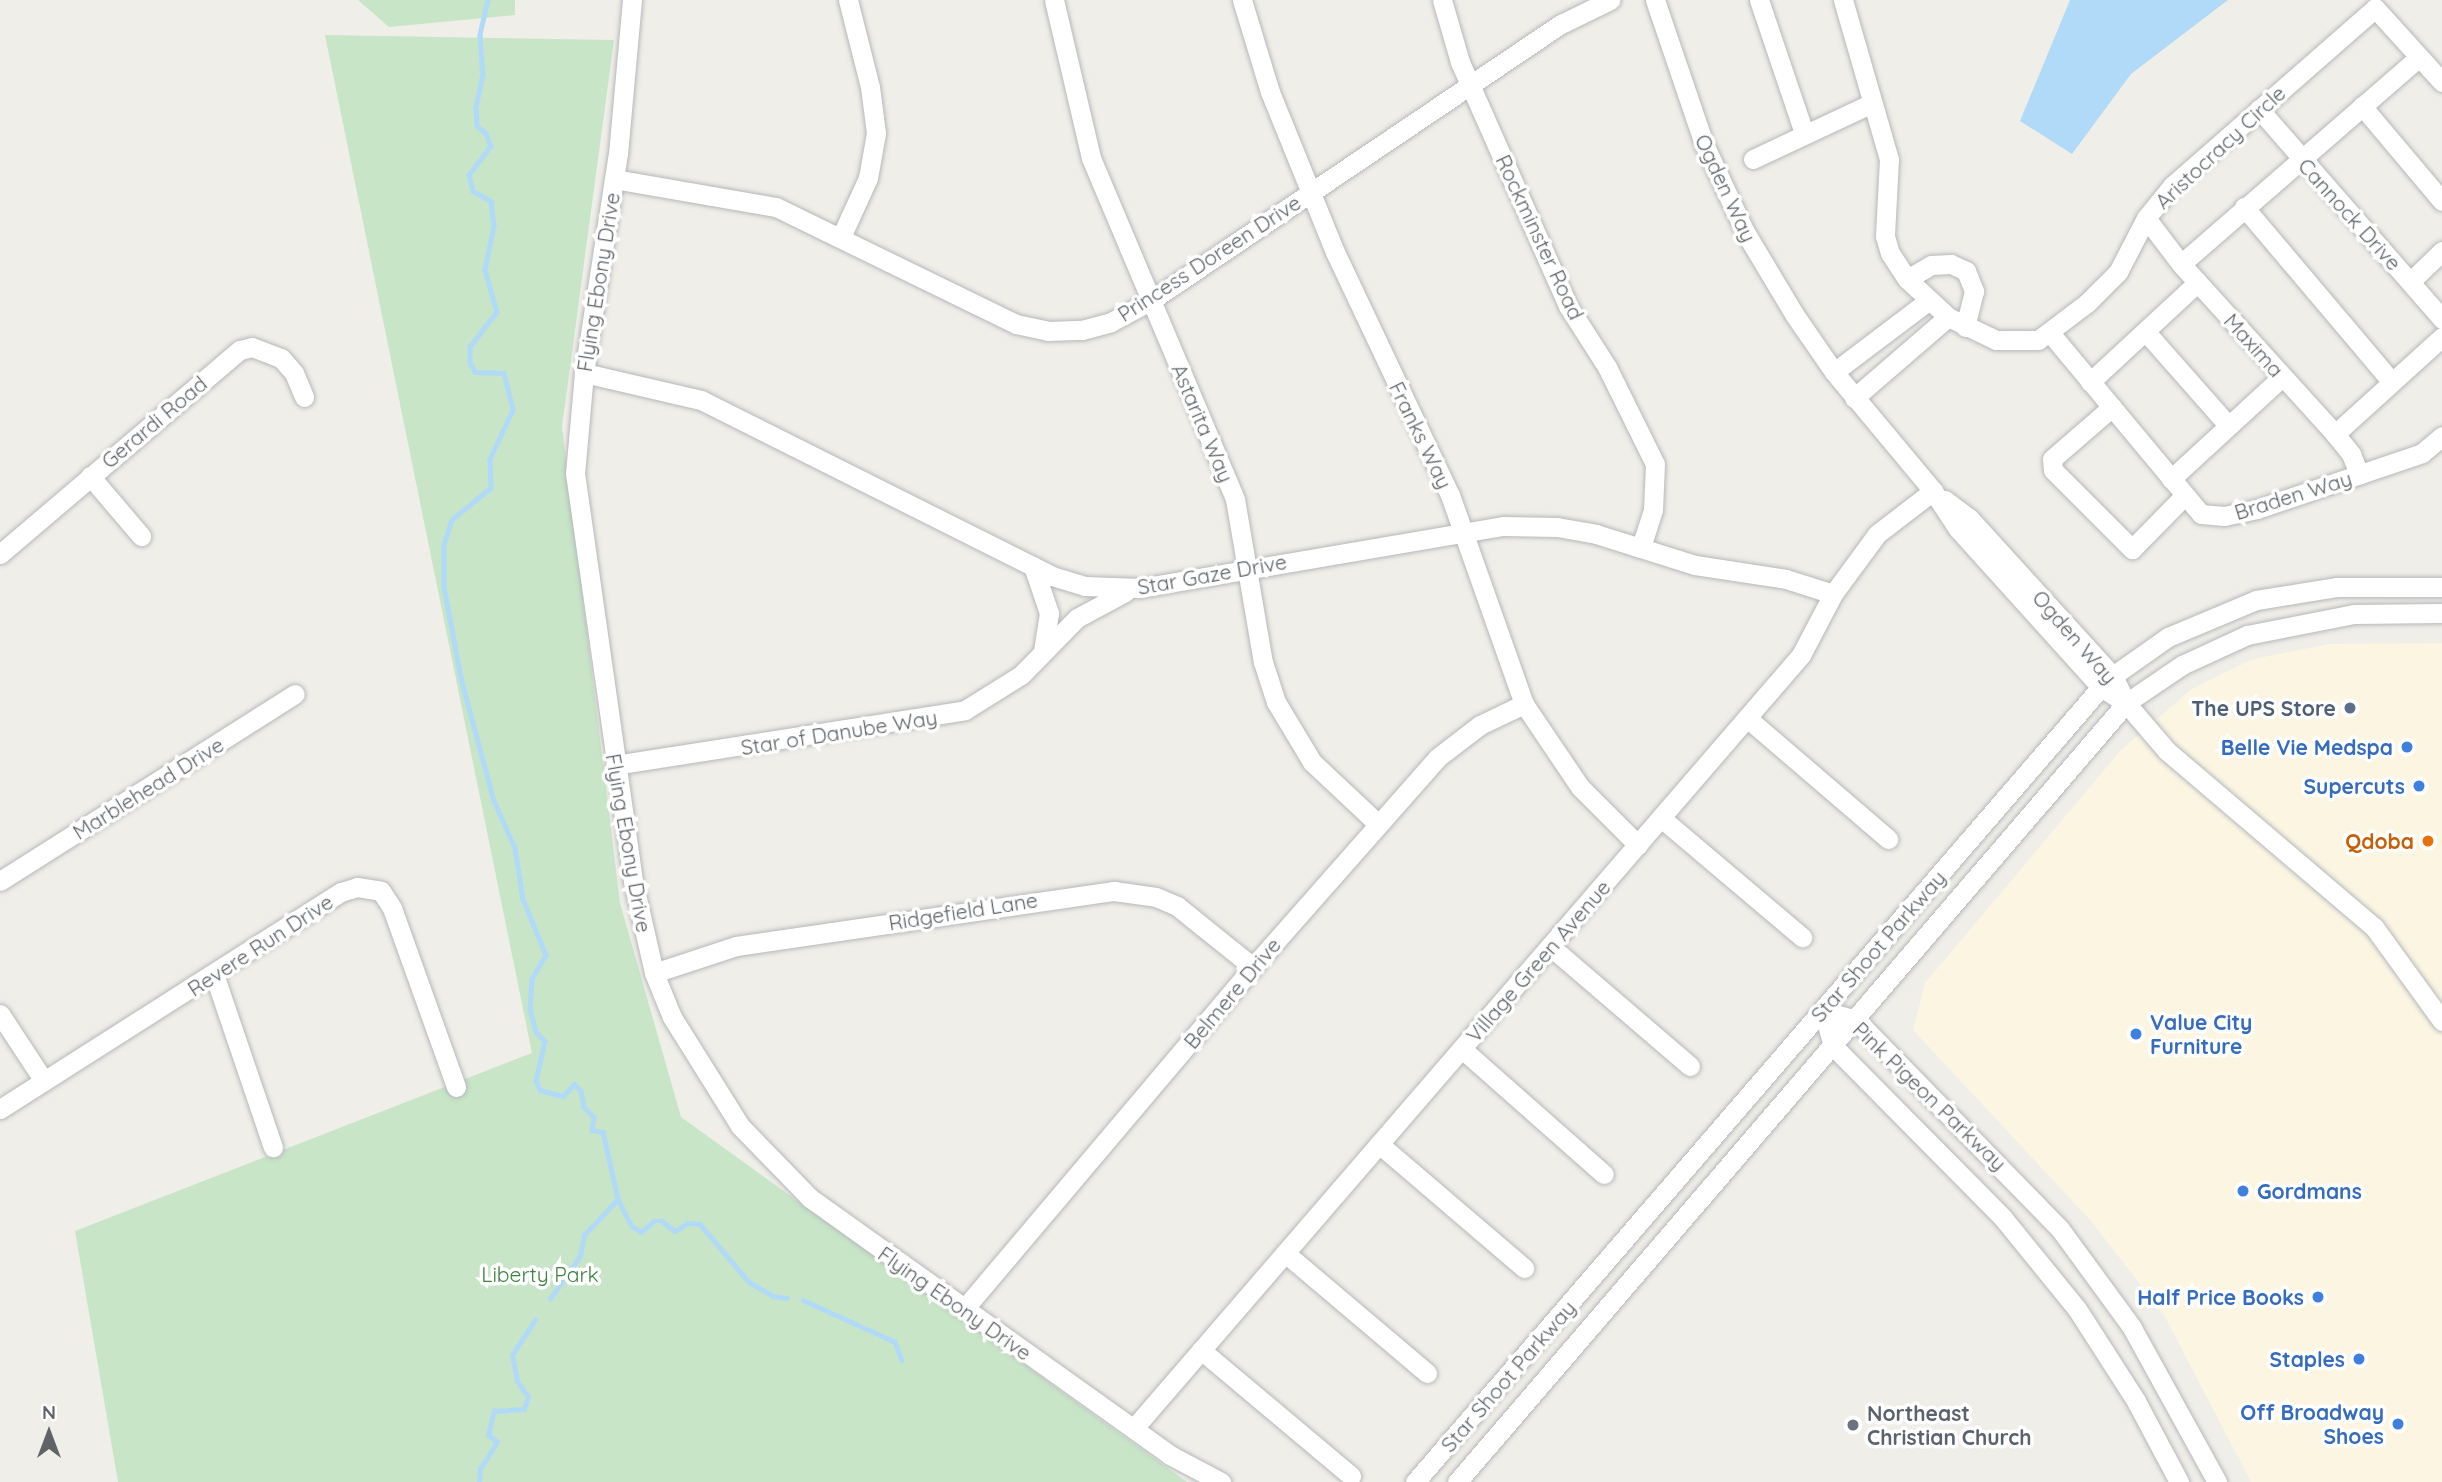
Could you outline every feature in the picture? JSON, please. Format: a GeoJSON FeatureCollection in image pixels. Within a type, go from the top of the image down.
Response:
{"type":"FeatureCollection","features":[{"type":"Feature","properties":{"kind":"street","name":"Flying Ebony Drive"},"geometry":{"type":"LineString","coordinates":[[632,0],[614,179],[584,373],[576,486],[633,881],[654,973],[694,1058],[740,1126],[769,1159],[810,1198],[1134,1428],[1170,1455],[1197,1482]]}},
{"type":"Feature","properties":{"kind":"street"},"geometry":{"type":"LineString","coordinates":[[841,237],[868,178],[876,133],[848,0]]}},
{"type":"Feature","properties":{"kind":"street","name":"Astarita Way"},"geometry":{"type":"LineString","coordinates":[[1054,0],[1091,158],[1235,499],[1263,662],[1286,724],[1312,762],[1378,824]]}},
{"type":"Feature","properties":{"kind":"street","name":"Franks Way"},"geometry":{"type":"LineString","coordinates":[[1242,0],[1270,92],[1365,323],[1437,463],[1524,704],[1580,787],[1638,845]]}},
{"type":"Feature","properties":{"kind":"street","name":"Rockminster Road"},"geometry":{"type":"LineString","coordinates":[[1442,0],[1471,85],[1568,306],[1607,367],[1655,464],[1653,510],[1641,548]]}},
{"type":"Feature","properties":{"kind":"street","name":"Princess Doreen Drive"},"geometry":{"type":"LineString","coordinates":[[614,179],[776,207],[993,314],[1033,328],[1082,330],[1111,322],[1150,301],[1561,24],[1610,0]]}},
{"type":"Feature","properties":{"kind":"street","name":"Ogden Way"},"geometry":{"type":"LineString","coordinates":[[1655,0],[1684,95],[1717,174],[1762,262],[1854,398],[1933,491],[1958,529],[2107,681],[2167,751],[2374,926],[2442,1021]]}},
{"type":"Feature","properties":{"kind":"street"},"geometry":{"type":"LineString","coordinates":[[1759,0],[1804,133]]}},
{"type":"Feature","properties":{"kind":"street"},"geometry":{"type":"LineString","coordinates":[[1843,0],[1889,159],[1885,236],[1907,279],[1928,301],[1956,322],[2008,341],[2051,334]]}},
{"type":"Feature","properties":{"kind":"street","name":"Aristocracy Circle"},"geometry":{"type":"LineString","coordinates":[[2051,334],[2118,272],[2146,218],[2172,186],[2375,8],[2418,57]]}},
{"type":"Feature","properties":{"kind":"street"},"geometry":{"type":"LineString","coordinates":[[2181,264],[2418,57],[2440,75]]}},
{"type":"Feature","properties":{"kind":"street"},"geometry":{"type":"LineString","coordinates":[[1753,159],[1872,103]]}},
{"type":"Feature","properties":{"kind":"street"},"geometry":{"type":"LineString","coordinates":[[2362,106],[2442,201]]}},
{"type":"Feature","properties":{"kind":"street","name":"Cannock Drive"},"geometry":{"type":"LineString","coordinates":[[2259,109],[2442,319]]}},
{"type":"Feature","properties":{"kind":"street"},"geometry":{"type":"LineString","coordinates":[[2244,207],[2391,381]]}},
{"type":"Feature","properties":{"kind":"street","name":"Maxima"},"geometry":{"type":"LineString","coordinates":[[2146,218],[2181,264],[2335,434],[2351,454],[2359,474]]}},
{"type":"Feature","properties":{"kind":"street"},"geometry":{"type":"LineString","coordinates":[[2411,281],[2442,251]]}},
{"type":"Feature","properties":{"kind":"street"},"geometry":{"type":"LineString","coordinates":[[1854,398],[1956,322],[1975,291],[1966,271],[1951,264],[1931,265],[1907,279]]}},
{"type":"Feature","properties":{"kind":"street"},"geometry":{"type":"LineString","coordinates":[[2090,382],[2198,282]]}},
{"type":"Feature","properties":{"kind":"street"},"geometry":{"type":"LineString","coordinates":[[1834,372],[1928,301]]}},
{"type":"Feature","properties":{"kind":"street"},"geometry":{"type":"LineString","coordinates":[[2145,331],[2228,425]]}},
{"type":"Feature","properties":{"kind":"street","name":"Braden Way"},"geometry":{"type":"LineString","coordinates":[[2051,334],[2201,514],[2224,516],[2359,474],[2422,453],[2442,436]]}},
{"type":"Feature","properties":{"kind":"street"},"geometry":{"type":"LineString","coordinates":[[2335,434],[2442,337]]}},
{"type":"Feature","properties":{"kind":"street","name":"Gerardi Road"},"geometry":{"type":"LineString","coordinates":[[0,554],[240,350],[252,347],[281,358],[294,373],[304,397]]}},
{"type":"Feature","properties":{"kind":"street","name":"Star Gaze Drive"},"geometry":{"type":"LineString","coordinates":[[584,373],[701,400],[1033,566],[1085,586],[1132,589],[1503,526],[1557,527],[1695,565],[1786,579],[1833,594]]}},
{"type":"Feature","properties":{"kind":"street"},"geometry":{"type":"LineString","coordinates":[[2171,479],[2282,377]]}},
{"type":"Feature","properties":{"kind":"street"},"geometry":{"type":"LineString","coordinates":[[2112,407],[2052,459],[2053,470],[2132,549],[2184,496]]}},
{"type":"Feature","properties":{"kind":"street"},"geometry":{"type":"LineString","coordinates":[[90,476],[141,536]]}},
{"type":"Feature","properties":{"kind":"street","name":"Village Green Avenue"},"geometry":{"type":"LineString","coordinates":[[1134,1428],[1801,654],[1833,594],[1877,534],[1933,491]]}},
{"type":"Feature","properties":{"kind":"street"},"geometry":{"type":"LineString","coordinates":[[1033,566],[1049,613],[1043,651]]}},
{"type":"Feature","properties":{"kind":"street","name":"Star Shoot Parkway"},"geometry":{"type":"LineString","coordinates":[[1415,1482],[2107,681],[2168,637],[2256,600],[2336,587],[2442,587]]}},
{"type":"Feature","properties":{"kind":"street","name":"Star of Danube Way"},"geometry":{"type":"LineString","coordinates":[[615,765],[965,710],[1002,690],[1077,618],[1132,589]]}},
{"type":"Feature","properties":{"kind":"street","name":"Star Shoot Parkway"},"geometry":{"type":"LineString","coordinates":[[1457,1482],[2126,703],[2182,665],[2247,635],[2354,614],[2442,613]]}},
{"type":"Feature","properties":{"kind":"street","name":"Marblehead Drive"},"geometry":{"type":"LineString","coordinates":[[0,881],[295,694]]}},
{"type":"Feature","properties":{"kind":"street","name":"Belmere Drive"},"geometry":{"type":"LineString","coordinates":[[964,1309],[1253,967],[1378,824],[1459,739],[1524,704]]}},
{"type":"Feature","properties":{"kind":"street"},"geometry":{"type":"LineString","coordinates":[[1746,718],[1888,839]]}},
{"type":"Feature","properties":{"kind":"street"},"geometry":{"type":"LineString","coordinates":[[1661,818],[1802,937]]}},
{"type":"Feature","properties":{"kind":"street","name":"Revere Run Drive"},"geometry":{"type":"LineString","coordinates":[[0,1110],[215,977],[341,892],[357,887],[381,891],[392,908],[456,1087]]}},
{"type":"Feature","properties":{"kind":"street","name":"Ridgefield Lane"},"geometry":{"type":"LineString","coordinates":[[654,973],[736,946],[1114,891],[1142,894],[1177,906],[1253,967]]}},
{"type":"Feature","properties":{"kind":"street"},"geometry":{"type":"LineString","coordinates":[[1551,947],[1690,1066]]}},
{"type":"Feature","properties":{"kind":"street"},"geometry":{"type":"LineString","coordinates":[[215,977],[273,1146]]}},
{"type":"Feature","properties":{"kind":"street","name":"Pink Pigeon Parkway"},"geometry":{"type":"LineString","coordinates":[[1822,1010],[1856,1020],[2014,1178],[2091,1268],[2167,1384],[2217,1482]]}},
{"type":"Feature","properties":{"kind":"street","name":"Pink Pigeon Parkway"},"geometry":{"type":"LineString","coordinates":[[1822,1010],[1833,1046],[2003,1218],[2049,1273],[2101,1343],[2179,1482]]}},
{"type":"Feature","properties":{"kind":"street"},"geometry":{"type":"LineString","coordinates":[[0,1014],[44,1082]]}},
{"type":"Feature","properties":{"kind":"street"},"geometry":{"type":"LineString","coordinates":[[1461,1049],[1604,1174]]}},
{"type":"Feature","properties":{"kind":"street"},"geometry":{"type":"LineString","coordinates":[[1379,1144],[1524,1268]]}},
{"type":"Feature","properties":{"kind":"street"},"geometry":{"type":"LineString","coordinates":[[1285,1253],[1427,1373]]}},
{"type":"Feature","properties":{"kind":"street"},"geometry":{"type":"LineString","coordinates":[[1201,1350],[1351,1476]]}},
{"type":"Feature","properties":{"kind":"street","name":"Flying Ebony Drive"},"geometry":{"type":"LineString","coordinates":[[1170,1455],[1221,1482]]}},
{"type":"Feature","properties":{"kind":"shaded area"},"geometry":{"type":"Polygon","coordinates":[[[2442,643],[2442,1482],[2251,1482],[2164,1315],[2091,1221],[1913,1030],[1925,983],[2121,750],[2193,688],[2253,659],[2330,644],[2442,643]]]}},
{"type":"Feature","properties":{"kind":"green space"},"geometry":{"type":"Polygon","coordinates":[[[358,0],[515,0],[515,15],[389,27],[358,0]]]}},
{"type":"Feature","properties":{"kind":"green space","name":"Liberty Park"},"geometry":{"type":"Polygon","coordinates":[[[325,35],[614,40],[562,427],[620,903],[681,1117],[1187,1482],[118,1482],[75,1231],[532,1053],[325,35]]]}},
{"type":"Feature","properties":{"kind":"water"},"geometry":{"type":"Polygon","coordinates":[[[2070,0],[2228,0],[2131,74],[2072,154],[2020,121],[2070,0]]]}},
{"type":"Feature","properties":{"kind":"waterway"},"geometry":{"type":"LineString","coordinates":[[488,0],[480,35],[483,74],[476,107],[477,126],[486,133],[491,146],[469,175],[473,191],[491,201],[494,226],[485,270],[497,312],[470,347],[470,362],[475,372],[504,373],[513,410],[490,459],[491,488],[452,520],[444,545],[444,587],[461,678],[494,801],[515,848],[523,899],[546,955],[532,979],[530,1009],[536,1032],[545,1041],[536,1081],[540,1090],[563,1096],[574,1084],[581,1091],[584,1107],[594,1117],[592,1130],[603,1132],[618,1199],[632,1226],[641,1232],[654,1221],[662,1221],[675,1231],[688,1223],[700,1224],[749,1282],[773,1296],[787,1298]]}},
{"type":"Feature","properties":{"kind":"waterway"},"geometry":{"type":"LineString","coordinates":[[550,1299],[580,1256],[584,1235],[618,1199]]}},
{"type":"Feature","properties":{"kind":"waterway"},"geometry":{"type":"LineString","coordinates":[[803,1300],[895,1342],[902,1360]]}},
{"type":"Feature","properties":{"kind":"waterway"},"geometry":{"type":"LineString","coordinates":[[479,1482],[480,1469],[497,1442],[488,1435],[494,1411],[524,1409],[528,1397],[517,1381],[512,1355],[535,1320]]}},
{"type":"Feature","properties":{"kind":"place","name":"The UPS Store"},"geometry":{"type":"Point","coordinates":[2350,708]}},
{"type":"Feature","properties":{"kind":"place","name":"Belle Vie Medspa"},"geometry":{"type":"Point","coordinates":[2407,747]}},
{"type":"Feature","properties":{"kind":"place","name":"Supercuts"},"geometry":{"type":"Point","coordinates":[2419,786]}},
{"type":"Feature","properties":{"kind":"place","name":"Qdoba"},"geometry":{"type":"Point","coordinates":[2428,841]}},
{"type":"Feature","properties":{"kind":"place","name":"Value City Furniture"},"geometry":{"type":"Point","coordinates":[2136,1034]}},
{"type":"Feature","properties":{"kind":"place","name":"Gordmans"},"geometry":{"type":"Point","coordinates":[2243,1191]}},
{"type":"Feature","properties":{"kind":"place","name":"Half Price Books"},"geometry":{"type":"Point","coordinates":[2318,1297]}},
{"type":"Feature","properties":{"kind":"place","name":"Staples"},"geometry":{"type":"Point","coordinates":[2359,1359]}},
{"type":"Feature","properties":{"kind":"place","name":"Off Broadway Shoes"},"geometry":{"type":"Point","coordinates":[2398,1424]}},
{"type":"Feature","properties":{"kind":"place","name":"Northeast Christian Church"},"geometry":{"type":"Point","coordinates":[1853,1425]}}]}
